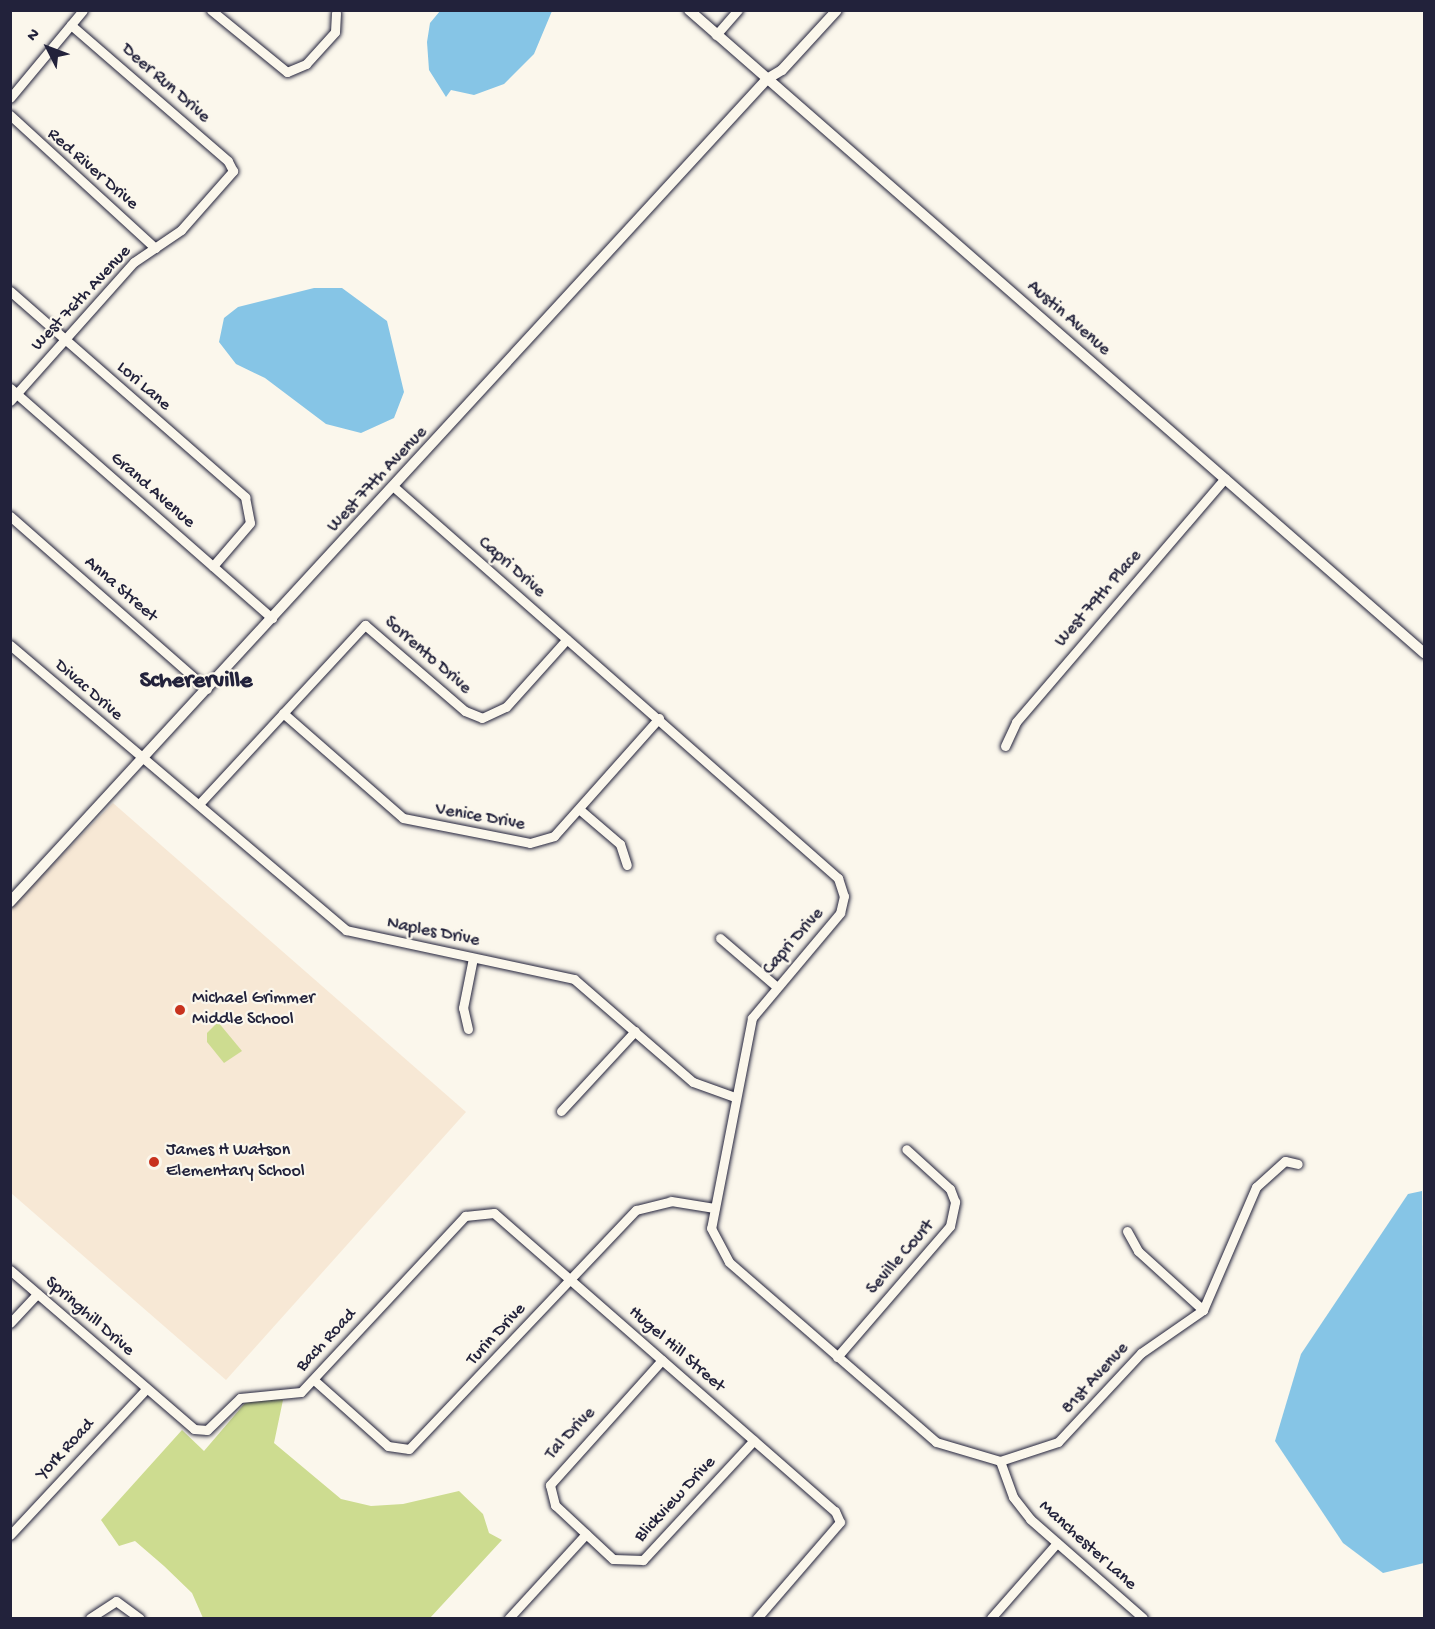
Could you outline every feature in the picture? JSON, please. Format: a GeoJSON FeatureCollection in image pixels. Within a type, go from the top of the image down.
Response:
{"type":"FeatureCollection","features":[{"type":"Feature","properties":{"kind":"street"},"geometry":{"type":"LineString","coordinates":[[10,98],[83,10]]}},
{"type":"Feature","properties":{"kind":"street"},"geometry":{"type":"LineString","coordinates":[[212,10],[287,72],[306,64],[336,32],[336,12]]}},
{"type":"Feature","properties":{"kind":"street","name":"Austin Avenue"},"geometry":{"type":"LineString","coordinates":[[689,10],[1425,653]]}},
{"type":"Feature","properties":{"kind":"street"},"geometry":{"type":"LineString","coordinates":[[716,35],[738,10]]}},
{"type":"Feature","properties":{"kind":"street","name":"West 77th Avenue"},"geometry":{"type":"LineString","coordinates":[[10,902],[147,756],[767,79],[783,70],[837,10]]}},
{"type":"Feature","properties":{"kind":"street","name":"Deer Run Drive"},"geometry":{"type":"LineString","coordinates":[[71,25],[228,161],[233,171]]}},
{"type":"Feature","properties":{"kind":"street","name":"Red River Drive"},"geometry":{"type":"LineString","coordinates":[[10,115],[155,248]]}},
{"type":"Feature","properties":{"kind":"street","name":"West 76th Avenue"},"geometry":{"type":"LineString","coordinates":[[13,394],[65,340],[134,262],[181,230],[233,171]]}},
{"type":"Feature","properties":{"kind":"street","name":"Lori Lane"},"geometry":{"type":"LineString","coordinates":[[10,291],[245,497],[250,523],[213,566]]}},
{"type":"Feature","properties":{"kind":"street","name":"Grand Avenue"},"geometry":{"type":"LineString","coordinates":[[13,394],[272,618]]}},
{"type":"Feature","properties":{"kind":"street","name":"West 79th Place"},"geometry":{"type":"LineString","coordinates":[[1005,746],[1016,722],[1225,478]]}},
{"type":"Feature","properties":{"kind":"street","name":"Capri Drive"},"geometry":{"type":"LineString","coordinates":[[394,487],[838,878],[844,896],[840,913],[752,1018],[714,1208],[714,1239],[729,1262],[837,1357],[936,1442],[965,1455]]}},
{"type":"Feature","properties":{"kind":"street","name":"Anna Street"},"geometry":{"type":"LineString","coordinates":[[10,516],[207,689]]}},
{"type":"Feature","properties":{"kind":"street","name":"Sorrento Drive"},"geometry":{"type":"LineString","coordinates":[[200,803],[365,625],[465,711],[482,718],[506,707],[567,639]]}},
{"type":"Feature","properties":{"kind":"street","name":"Divac Drive"},"geometry":{"type":"LineString","coordinates":[[10,645],[131,752],[147,756]]}},
{"type":"Feature","properties":{"kind":"street","name":"Venice Drive"},"geometry":{"type":"LineString","coordinates":[[283,713],[392,810],[415,823],[531,843],[554,836],[658,718]]}},
{"type":"Feature","properties":{"kind":"street","name":"Naples Drive"},"geometry":{"type":"LineString","coordinates":[[147,756],[346,930],[574,979],[693,1082],[735,1097]]}},
{"type":"Feature","properties":{"kind":"street"},"geometry":{"type":"LineString","coordinates":[[579,809],[620,844],[627,865]]}},
{"type":"Feature","properties":{"kind":"street"},"geometry":{"type":"LineString","coordinates":[[720,938],[777,987]]}},
{"type":"Feature","properties":{"kind":"street"},"geometry":{"type":"LineString","coordinates":[[468,1029],[463,1008],[473,958]]}},
{"type":"Feature","properties":{"kind":"street"},"geometry":{"type":"LineString","coordinates":[[561,1111],[635,1031]]}},
{"type":"Feature","properties":{"kind":"street","name":"Seville Court"},"geometry":{"type":"LineString","coordinates":[[837,1357],[950,1226],[955,1202],[950,1189],[906,1149]]}},
{"type":"Feature","properties":{"kind":"street"},"geometry":{"type":"LineString","coordinates":[[1127,1231],[1138,1251],[1203,1310],[1256,1187],[1285,1161],[1298,1164]]}},
{"type":"Feature","properties":{"kind":"street","name":"Turin Drive"},"geometry":{"type":"LineString","coordinates":[[314,1380],[388,1446],[409,1449],[636,1210],[670,1201],[714,1208]]}},
{"type":"Feature","properties":{"kind":"street","name":"Hugel Hill Street"},"geometry":{"type":"LineString","coordinates":[[483,1210],[494,1213],[835,1511],[840,1522],[759,1618]]}},
{"type":"Feature","properties":{"kind":"street","name":"Bach Road"},"geometry":{"type":"LineString","coordinates":[[146,1389],[194,1429],[207,1430],[240,1398],[256,1393],[291,1396],[314,1380],[465,1216],[483,1210]]}},
{"type":"Feature","properties":{"kind":"street","name":"Springhill Drive"},"geometry":{"type":"LineString","coordinates":[[10,1270],[146,1389]]}},
{"type":"Feature","properties":{"kind":"street"},"geometry":{"type":"LineString","coordinates":[[10,1323],[37,1294]]}},
{"type":"Feature","properties":{"kind":"street","name":"81st Avenue"},"geometry":{"type":"LineString","coordinates":[[965,1455],[1000,1461],[1058,1442],[1141,1353],[1203,1310]]}},
{"type":"Feature","properties":{"kind":"street","name":"Tal Drive"},"geometry":{"type":"LineString","coordinates":[[586,1534],[555,1505],[550,1485],[662,1360]]}},
{"type":"Feature","properties":{"kind":"street","name":"York Road"},"geometry":{"type":"LineString","coordinates":[[10,1534],[146,1389]]}},
{"type":"Feature","properties":{"kind":"street","name":"Blickview Drive"},"geometry":{"type":"LineString","coordinates":[[586,1534],[613,1559],[633,1563],[643,1560],[754,1440]]}},
{"type":"Feature","properties":{"kind":"street","name":"Manchester Lane"},"geometry":{"type":"LineString","coordinates":[[1000,1461],[1013,1497],[1057,1543],[1143,1618]]}},
{"type":"Feature","properties":{"kind":"street"},"geometry":{"type":"LineString","coordinates":[[509,1618],[586,1534]]}},
{"type":"Feature","properties":{"kind":"street"},"geometry":{"type":"LineString","coordinates":[[990,1618],[1057,1543]]}},
{"type":"Feature","properties":{"kind":"street"},"geometry":{"type":"LineString","coordinates":[[90,1618],[116,1601],[139,1618]]}},
{"type":"Feature","properties":{"kind":"shaded area","name":"Michael Grimmer Middle School"},"geometry":{"type":"Polygon","coordinates":[[[113,803],[466,1112],[226,1380],[11,1193],[10,908],[113,803]]]}},
{"type":"Feature","properties":{"kind":"green space"},"geometry":{"type":"Polygon","coordinates":[[[218,1022],[242,1051],[224,1063],[207,1042],[207,1033],[218,1022]]]}},
{"type":"Feature","properties":{"kind":"green space"},"geometry":{"type":"Polygon","coordinates":[[[266,1398],[283,1400],[274,1443],[341,1499],[371,1506],[403,1504],[459,1491],[483,1514],[489,1533],[502,1540],[430,1618],[203,1618],[192,1593],[164,1566],[135,1541],[119,1546],[101,1520],[182,1430],[204,1451],[245,1403],[266,1398]]]}},
{"type":"Feature","properties":{"kind":"water"},"geometry":{"type":"Polygon","coordinates":[[[440,11],[552,11],[534,54],[504,84],[474,95],[451,90],[446,97],[429,70],[427,42],[430,23],[440,11]]]}},
{"type":"Feature","properties":{"kind":"water"},"geometry":{"type":"Polygon","coordinates":[[[314,288],[342,288],[387,321],[404,392],[394,418],[361,433],[326,424],[265,378],[236,364],[219,342],[224,318],[238,307],[314,288]]]}},
{"type":"Feature","properties":{"kind":"water"},"geometry":{"type":"Polygon","coordinates":[[[1422,1191],[1424,1563],[1383,1573],[1343,1543],[1275,1441],[1301,1354],[1408,1194],[1422,1191]]]}},
{"type":"Feature","properties":{"kind":"place","name":"Michael Grimmer Middle School"},"geometry":{"type":"Point","coordinates":[180,1010]}},
{"type":"Feature","properties":{"kind":"place","name":"James H Watson Elementary School"},"geometry":{"type":"Point","coordinates":[154,1162]}},
{"type":"Feature","properties":{"kind":"district","name":"Schererville"},"geometry":{"type":"Point","coordinates":[196,682]}}]}
